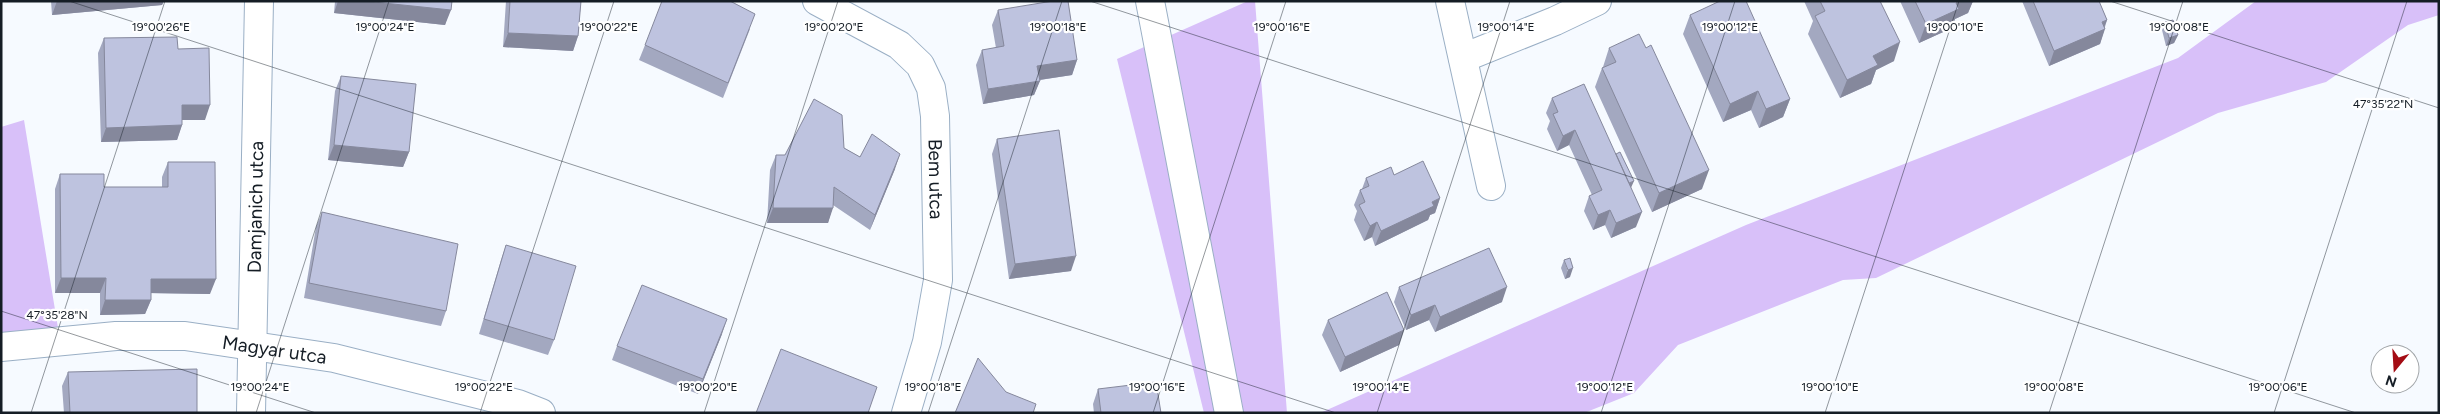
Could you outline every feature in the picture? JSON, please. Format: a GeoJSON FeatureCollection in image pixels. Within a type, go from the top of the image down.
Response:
{"type":"FeatureCollection","features":[{"type":"Feature","properties":{"kind":"street","name":"Damjanich utca"},"geometry":{"type":"LineString","coordinates":[[251,413],[259,1]]}},
{"type":"Feature","properties":{"kind":"street","name":"Bem utca"},"geometry":{"type":"LineString","coordinates":[[818,1],[899,46],[920,65],[931,88],[935,116],[938,280],[927,342],[906,413]]}},
{"type":"Feature","properties":{"kind":"street"},"geometry":{"type":"LineString","coordinates":[[1150,1],[1229,413]]}},
{"type":"Feature","properties":{"kind":"street"},"geometry":{"type":"LineString","coordinates":[[1450,1],[1491,186]]}},
{"type":"Feature","properties":{"kind":"street"},"geometry":{"type":"LineString","coordinates":[[1463,58],[1555,21],[1597,1]]}},
{"type":"Feature","properties":{"kind":"street","name":"Magyar utca"},"geometry":{"type":"LineString","coordinates":[[1,347],[116,336],[186,336],[334,358],[518,404],[541,413]]}},
{"type":"Feature","properties":{"kind":"shaded area"},"geometry":{"type":"Polygon","coordinates":[[[1248,1],[1255,1],[1287,413],[1204,413],[1117,59],[1248,1]]]}},
{"type":"Feature","properties":{"kind":"shaded area"},"geometry":{"type":"Polygon","coordinates":[[[2256,1],[2439,1],[2439,15],[2408,25],[2326,82],[2218,113],[1876,278],[1843,280],[1678,345],[1634,393],[1584,413],[1320,413],[1746,225],[2178,58],[2256,1]]]}},
{"type":"Feature","properties":{"kind":"shaded area"},"geometry":{"type":"Polygon","coordinates":[[[24,120],[58,328],[1,336],[1,127],[24,120]]]}},
{"type":"Feature","properties":{"kind":"building"},"geometry":{"type":"Polygon","coordinates":[[[364,1],[452,1],[451,10],[364,1]]]}},
{"type":"Feature","properties":{"kind":"building"},"geometry":{"type":"Polygon","coordinates":[[[510,1],[581,1],[578,36],[508,33],[510,1]]]}},
{"type":"Feature","properties":{"kind":"building"},"geometry":{"type":"Polygon","coordinates":[[[662,1],[730,1],[755,14],[728,83],[645,45],[662,1]]]}},
{"type":"Feature","properties":{"kind":"building"},"geometry":{"type":"Polygon","coordinates":[[[1053,1],[1068,1],[1077,60],[1037,66],[1040,81],[988,89],[982,50],[1004,46],[998,10],[1053,1]]]}},
{"type":"Feature","properties":{"kind":"building"},"geometry":{"type":"Polygon","coordinates":[[[1720,1],[1746,1],[1790,99],[1766,109],[1758,91],[1730,104],[1690,15],[1720,1]]]}},
{"type":"Feature","properties":{"kind":"building"},"geometry":{"type":"Polygon","coordinates":[[[1820,1],[1880,1],[1900,42],[1873,56],[1878,65],[1847,80],[1815,16],[1825,11],[1820,1]]]}},
{"type":"Feature","properties":{"kind":"building"},"geometry":{"type":"Polygon","coordinates":[[[1915,1],[1959,1],[1956,3],[1959,9],[1926,24],[1915,1]]]}},
{"type":"Feature","properties":{"kind":"building"},"geometry":{"type":"Polygon","coordinates":[[[2033,1],[2099,1],[2107,20],[2102,22],[2105,29],[2054,51],[2033,1]]]}},
{"type":"Feature","properties":{"kind":"building"},"geometry":{"type":"Polygon","coordinates":[[[2173,20],[2178,35],[2169,38],[2165,22],[2173,20]]]}},
{"type":"Feature","properties":{"kind":"building"},"geometry":{"type":"Polygon","coordinates":[[[1639,34],[1646,48],[1651,45],[1709,170],[1659,193],[1602,68],[1616,62],[1609,48],[1639,34]]]}},
{"type":"Feature","properties":{"kind":"building"},"geometry":{"type":"Polygon","coordinates":[[[177,37],[178,49],[209,48],[210,105],[182,105],[182,125],[106,128],[104,38],[177,37]]]}},
{"type":"Feature","properties":{"kind":"building"},"geometry":{"type":"Polygon","coordinates":[[[341,76],[416,84],[409,152],[334,145],[341,76]]]}},
{"type":"Feature","properties":{"kind":"building"},"geometry":{"type":"Polygon","coordinates":[[[1584,84],[1642,212],[1616,223],[1610,210],[1598,215],[1589,196],[1602,190],[1575,130],[1563,136],[1553,114],[1558,112],[1552,98],[1584,84]]]}},
{"type":"Feature","properties":{"kind":"building"},"geometry":{"type":"Polygon","coordinates":[[[814,99],[842,115],[844,148],[860,157],[872,134],[900,154],[875,215],[834,187],[833,208],[773,208],[776,155],[785,155],[814,99]]]}},
{"type":"Feature","properties":{"kind":"building"},"geometry":{"type":"Polygon","coordinates":[[[1059,130],[1076,256],[1015,264],[997,139],[1059,130]]]}},
{"type":"Feature","properties":{"kind":"building"},"geometry":{"type":"Polygon","coordinates":[[[1620,152],[1634,181],[1629,183],[1616,154],[1620,152]]]}},
{"type":"Feature","properties":{"kind":"building"},"geometry":{"type":"Polygon","coordinates":[[[1423,161],[1440,198],[1432,202],[1434,206],[1381,231],[1377,222],[1370,226],[1359,205],[1365,202],[1360,190],[1369,186],[1366,178],[1391,167],[1394,175],[1423,161]]]}},
{"type":"Feature","properties":{"kind":"building"},"geometry":{"type":"Polygon","coordinates":[[[168,162],[215,162],[216,279],[151,279],[151,300],[105,300],[106,278],[61,278],[60,174],[104,174],[104,187],[168,187],[168,162]]]}},
{"type":"Feature","properties":{"kind":"building"},"geometry":{"type":"Polygon","coordinates":[[[322,212],[458,244],[446,311],[309,283],[322,212]]]}},
{"type":"Feature","properties":{"kind":"building"},"geometry":{"type":"Polygon","coordinates":[[[506,245],[576,266],[554,340],[484,319],[506,245]]]}},
{"type":"Feature","properties":{"kind":"building"},"geometry":{"type":"Polygon","coordinates":[[[1489,248],[1507,287],[1440,317],[1435,305],[1411,315],[1399,287],[1489,248]]]}},
{"type":"Feature","properties":{"kind":"building"},"geometry":{"type":"Polygon","coordinates":[[[1570,258],[1573,268],[1568,270],[1564,260],[1570,258]]]}},
{"type":"Feature","properties":{"kind":"building"},"geometry":{"type":"Polygon","coordinates":[[[642,285],[727,319],[703,379],[617,346],[642,285]]]}},
{"type":"Feature","properties":{"kind":"building"},"geometry":{"type":"Polygon","coordinates":[[[1387,292],[1404,330],[1345,357],[1328,320],[1387,292]]]}},
{"type":"Feature","properties":{"kind":"building"},"geometry":{"type":"Polygon","coordinates":[[[781,349],[877,387],[868,413],[756,413],[781,349]]]}},
{"type":"Feature","properties":{"kind":"building"},"geometry":{"type":"Polygon","coordinates":[[[978,358],[1006,392],[1036,404],[1033,413],[955,413],[978,358]]]}},
{"type":"Feature","properties":{"kind":"building"},"geometry":{"type":"Polygon","coordinates":[[[197,369],[197,413],[70,413],[68,372],[197,369]]]}},
{"type":"Feature","properties":{"kind":"building"},"geometry":{"type":"Polygon","coordinates":[[[1156,382],[1161,413],[1101,413],[1098,389],[1156,382]]]}}]}
